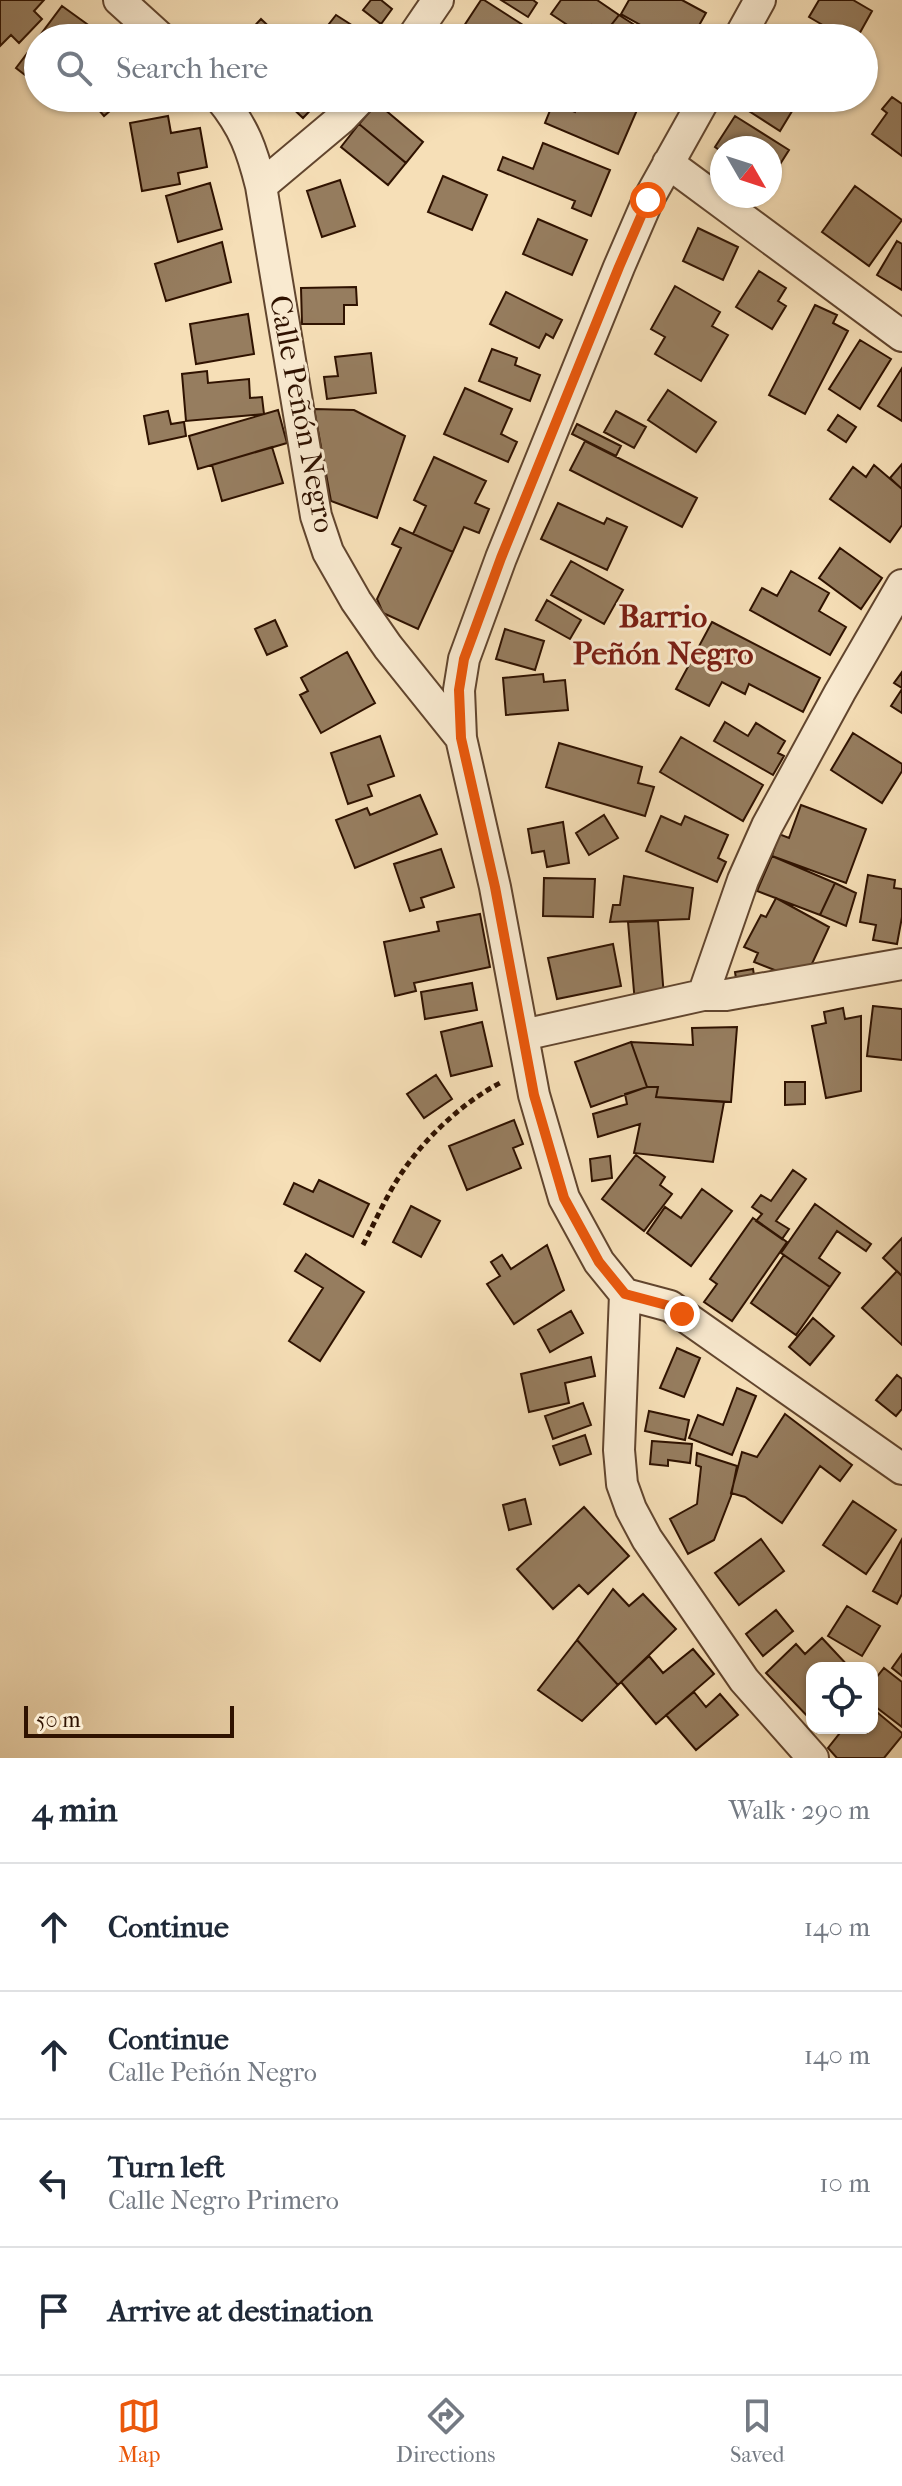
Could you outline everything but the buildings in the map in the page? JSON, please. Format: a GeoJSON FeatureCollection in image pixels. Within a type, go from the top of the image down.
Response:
{"type":"FeatureCollection","features":[{"type":"Feature","properties":{"kind":"street"},"geometry":{"type":"LineString","coordinates":[[119,0],[146,24]]}},
{"type":"Feature","properties":{"kind":"street"},"geometry":{"type":"LineString","coordinates":[[422,24],[438,0]]}},
{"type":"Feature","properties":{"kind":"street"},"geometry":{"type":"LineString","coordinates":[[747,24],[760,0]]}},
{"type":"Feature","properties":{"kind":"street","name":"Calle Peñón Negro"},"geometry":{"type":"LineString","coordinates":[[230,112],[251,148],[261,186],[316,516],[328,552],[356,601],[388,647],[461,738],[495,887],[534,1095],[564,1198],[599,1262],[625,1294]]}},
{"type":"Feature","properties":{"kind":"street"},"geometry":{"type":"LineString","coordinates":[[261,186],[348,112]]}},
{"type":"Feature","properties":{"kind":"street"},"geometry":{"type":"LineString","coordinates":[[461,738],[459,690],[464,659],[501,558],[648,200],[697,112]]}},
{"type":"Feature","properties":{"kind":"street"},"geometry":{"type":"LineString","coordinates":[[668,163],[902,336]]}},
{"type":"Feature","properties":{"kind":"street"},"geometry":{"type":"LineString","coordinates":[[703,995],[743,880],[767,826],[902,585]]}},
{"type":"Feature","properties":{"kind":"street"},"geometry":{"type":"LineString","coordinates":[[523,1035],[703,995],[726,995],[902,964]]}},
{"type":"Feature","properties":{"kind":"street"},"geometry":{"type":"LineString","coordinates":[[813,1758],[744,1680],[647,1539],[631,1509],[622,1484],[619,1450],[625,1294],[670,1306],[902,1469]]}},
{"type":"Feature","properties":{"kind":"path"},"geometry":{"type":"LineString","coordinates":[[363,1245],[404,1169],[436,1133],[460,1111],[497,1085],[530,1071]]}},
{"type":"Feature","properties":{"kind":"district","name":"Barrio Peñón Negro"},"geometry":{"type":"Point","coordinates":[663,634]}},
{"type":"Feature","properties":{"kind":"route"},"geometry":{"type":"LineString","coordinates":[[648,200],[501,558],[464,659],[459,690],[461,738],[495,887],[534,1095],[564,1198],[599,1262],[625,1294],[670,1306],[682,1314]]}}]}
